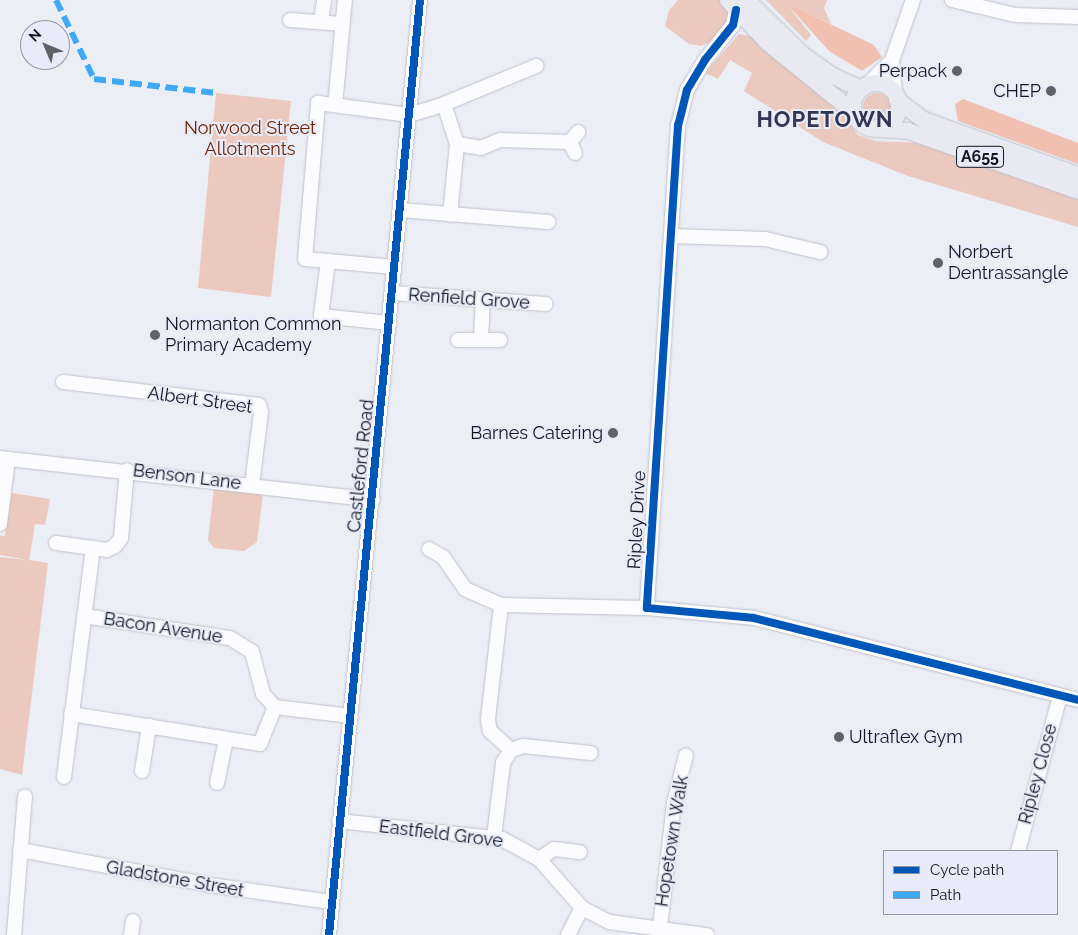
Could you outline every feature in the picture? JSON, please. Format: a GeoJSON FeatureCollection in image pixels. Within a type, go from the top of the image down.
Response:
{"type":"FeatureCollection","features":[{"type":"Feature","properties":{"kind":"main road","name":"A655"},"geometry":{"type":"LineString","coordinates":[[737,3],[755,30],[853,112],[861,124],[881,129],[908,131],[1078,191]]}},
{"type":"Feature","properties":{"kind":"main road","name":"A655"},"geometry":{"type":"LineString","coordinates":[[737,3],[833,76],[863,88],[879,84],[924,120],[1078,174]]}},
{"type":"Feature","properties":{"kind":"main road"},"geometry":{"type":"LineString","coordinates":[[853,112],[854,100],[863,88]]}},
{"type":"Feature","properties":{"kind":"main road"},"geometry":{"type":"LineString","coordinates":[[881,129],[895,118],[896,97]]}},
{"type":"Feature","properties":{"kind":"street"},"geometry":{"type":"LineString","coordinates":[[321,22],[324,0]]}},
{"type":"Feature","properties":{"kind":"street"},"geometry":{"type":"LineString","coordinates":[[335,105],[345,0]]}},
{"type":"Feature","properties":{"kind":"street","name":"Castleford Road"},"geometry":{"type":"LineString","coordinates":[[329,935],[373,500],[420,0]]}},
{"type":"Feature","properties":{"kind":"street"},"geometry":{"type":"LineString","coordinates":[[896,97],[892,60],[913,0]]}},
{"type":"Feature","properties":{"kind":"street"},"geometry":{"type":"LineString","coordinates":[[952,0],[1015,15],[1078,17]]}},
{"type":"Feature","properties":{"kind":"street","name":"Ripley Drive"},"geometry":{"type":"LineString","coordinates":[[647,608],[671,236],[674,153],[687,90],[735,21],[737,3]]}},
{"type":"Feature","properties":{"kind":"street"},"geometry":{"type":"LineString","coordinates":[[290,20],[342,24]]}},
{"type":"Feature","properties":{"kind":"street"},"geometry":{"type":"LineString","coordinates":[[724,35],[739,29],[755,30]]}},
{"type":"Feature","properties":{"kind":"street"},"geometry":{"type":"LineString","coordinates":[[863,88],[892,60]]}},
{"type":"Feature","properties":{"kind":"street"},"geometry":{"type":"LineString","coordinates":[[394,267],[305,259],[318,102],[409,115],[444,104],[536,66]]}},
{"type":"Feature","properties":{"kind":"street"},"geometry":{"type":"LineString","coordinates":[[444,104],[457,144],[450,215]]}},
{"type":"Feature","properties":{"kind":"street"},"geometry":{"type":"LineString","coordinates":[[457,144],[481,148],[500,140],[574,142]]}},
{"type":"Feature","properties":{"kind":"street"},"geometry":{"type":"LineString","coordinates":[[400,210],[549,222]]}},
{"type":"Feature","properties":{"kind":"street"},"geometry":{"type":"LineString","coordinates":[[671,236],[765,240],[820,252]]}},
{"type":"Feature","properties":{"kind":"street"},"geometry":{"type":"LineString","coordinates":[[328,261],[321,316],[390,323]]}},
{"type":"Feature","properties":{"kind":"street","name":"Renfield Grove"},"geometry":{"type":"LineString","coordinates":[[392,293],[546,304]]}},
{"type":"Feature","properties":{"kind":"street"},"geometry":{"type":"LineString","coordinates":[[481,338],[483,300]]}},
{"type":"Feature","properties":{"kind":"street"},"geometry":{"type":"LineString","coordinates":[[458,340],[481,338],[500,340]]}},
{"type":"Feature","properties":{"kind":"street","name":"Albert Street"},"geometry":{"type":"LineString","coordinates":[[63,382],[259,405],[252,485]]}},
{"type":"Feature","properties":{"kind":"street"},"geometry":{"type":"LineString","coordinates":[[0,524],[4,458]]}},
{"type":"Feature","properties":{"kind":"street","name":"Benson Lane"},"geometry":{"type":"LineString","coordinates":[[4,458],[127,470],[373,500]]}},
{"type":"Feature","properties":{"kind":"street"},"geometry":{"type":"LineString","coordinates":[[56,542],[107,550],[121,538],[127,470]]}},
{"type":"Feature","properties":{"kind":"street"},"geometry":{"type":"LineString","coordinates":[[64,777],[93,548]]}},
{"type":"Feature","properties":{"kind":"street"},"geometry":{"type":"LineString","coordinates":[[429,549],[443,557],[465,589],[501,604],[647,608],[754,618],[1078,700]]}},
{"type":"Feature","properties":{"kind":"street"},"geometry":{"type":"LineString","coordinates":[[501,604],[492,626],[488,719],[490,731],[510,750]]}},
{"type":"Feature","properties":{"kind":"street","name":"Bacon Avenue"},"geometry":{"type":"LineString","coordinates":[[84,616],[230,638],[252,652],[263,694],[275,707]]}},
{"type":"Feature","properties":{"kind":"street","name":"Ripley Close"},"geometry":{"type":"LineString","coordinates":[[1018,850],[1060,696]]}},
{"type":"Feature","properties":{"kind":"street"},"geometry":{"type":"LineString","coordinates":[[71,714],[260,744],[275,707],[350,716]]}},
{"type":"Feature","properties":{"kind":"street"},"geometry":{"type":"LineString","coordinates":[[142,771],[149,726]]}},
{"type":"Feature","properties":{"kind":"street"},"geometry":{"type":"LineString","coordinates":[[218,783],[226,739]]}},
{"type":"Feature","properties":{"kind":"street"},"geometry":{"type":"LineString","coordinates":[[494,837],[503,763],[510,750],[523,746],[591,753]]}},
{"type":"Feature","properties":{"kind":"street","name":"Hopetown Walk"},"geometry":{"type":"LineString","coordinates":[[664,930],[674,803],[686,755]]}},
{"type":"Feature","properties":{"kind":"street"},"geometry":{"type":"LineString","coordinates":[[14,935],[25,796]]}},
{"type":"Feature","properties":{"kind":"street","name":"Eastfield Grove"},"geometry":{"type":"LineString","coordinates":[[339,822],[494,837],[520,846],[539,859],[582,908],[608,922],[707,935]]}},
{"type":"Feature","properties":{"kind":"street"},"geometry":{"type":"LineString","coordinates":[[539,859],[554,849],[580,852]]}},
{"type":"Feature","properties":{"kind":"street","name":"Gladstone Street"},"geometry":{"type":"LineString","coordinates":[[20,850],[217,886],[331,902]]}},
{"type":"Feature","properties":{"kind":"street"},"geometry":{"type":"LineString","coordinates":[[568,935],[582,908]]}},
{"type":"Feature","properties":{"kind":"street"},"geometry":{"type":"LineString","coordinates":[[131,935],[133,921]]}},
{"type":"Feature","properties":{"kind":"green space"},"geometry":{"type":"Polygon","coordinates":[[[678,0],[723,0],[732,11],[731,21],[714,40],[701,46],[689,44],[665,26],[669,10],[678,0]]]}},
{"type":"Feature","properties":{"kind":"green space"},"geometry":{"type":"Polygon","coordinates":[[[766,0],[827,0],[824,8],[831,24],[787,4],[811,35],[806,41],[766,0]]]}},
{"type":"Feature","properties":{"kind":"green space"},"geometry":{"type":"Polygon","coordinates":[[[739,34],[755,37],[839,108],[858,135],[875,141],[921,143],[1078,197],[1078,227],[908,176],[823,142],[744,91],[752,73],[730,60],[718,79],[705,73],[739,34]]]}},
{"type":"Feature","properties":{"kind":"green space","name":"Norwood Street Allotments"},"geometry":{"type":"Polygon","coordinates":[[[216,93],[291,101],[271,297],[198,288],[216,93]]]}},
{"type":"Feature","properties":{"kind":"green space"},"geometry":{"type":"Polygon","coordinates":[[[877,93],[887,97],[891,107],[887,117],[877,121],[867,117],[863,107],[867,97],[877,93]]]}},
{"type":"Feature","properties":{"kind":"green space"},"geometry":{"type":"Polygon","coordinates":[[[214,488],[263,494],[257,542],[244,551],[214,548],[208,540],[214,488]]]}},
{"type":"Feature","properties":{"kind":"green space"},"geometry":{"type":"Polygon","coordinates":[[[12,493],[50,499],[45,525],[35,524],[29,560],[48,563],[22,775],[0,769],[0,557],[28,560],[0,555],[0,536],[5,536],[12,493]]]}},
{"type":"Feature","properties":{"kind":"shaded area"},"geometry":{"type":"Polygon","coordinates":[[[786,3],[874,45],[882,57],[862,71],[829,51],[786,3]]]}},
{"type":"Feature","properties":{"kind":"shaded area"},"geometry":{"type":"Polygon","coordinates":[[[963,99],[1078,143],[1078,164],[958,121],[955,104],[963,99]]]}},
{"type":"Feature","properties":{"kind":"marked path"},"geometry":{"type":"LineString","coordinates":[[56,0],[94,79],[216,93]]}},
{"type":"Feature","properties":{"kind":"cycle path"},"geometry":{"type":"LineString","coordinates":[[329,935],[420,0]]}},
{"type":"Feature","properties":{"kind":"cycle path"},"geometry":{"type":"LineString","coordinates":[[736,10],[733,25],[705,60],[687,90],[678,125],[647,608],[754,618],[1078,700]]}},
{"type":"Feature","properties":{"kind":"place","name":"Perpack"},"geometry":{"type":"Point","coordinates":[957,71]}},
{"type":"Feature","properties":{"kind":"place","name":"CHEP"},"geometry":{"type":"Point","coordinates":[1051,91]}},
{"type":"Feature","properties":{"kind":"place","name":"Norbert Dentrassangle"},"geometry":{"type":"Point","coordinates":[938,263]}},
{"type":"Feature","properties":{"kind":"place","name":"Normanton Common Primary Academy"},"geometry":{"type":"Point","coordinates":[155,335]}},
{"type":"Feature","properties":{"kind":"place","name":"Barnes Catering"},"geometry":{"type":"Point","coordinates":[613,433]}},
{"type":"Feature","properties":{"kind":"place","name":"Ultraflex Gym"},"geometry":{"type":"Point","coordinates":[839,737]}},
{"type":"Feature","properties":{"kind":"district","name":"HOPETOWN"},"geometry":{"type":"Point","coordinates":[825,120]}}]}
